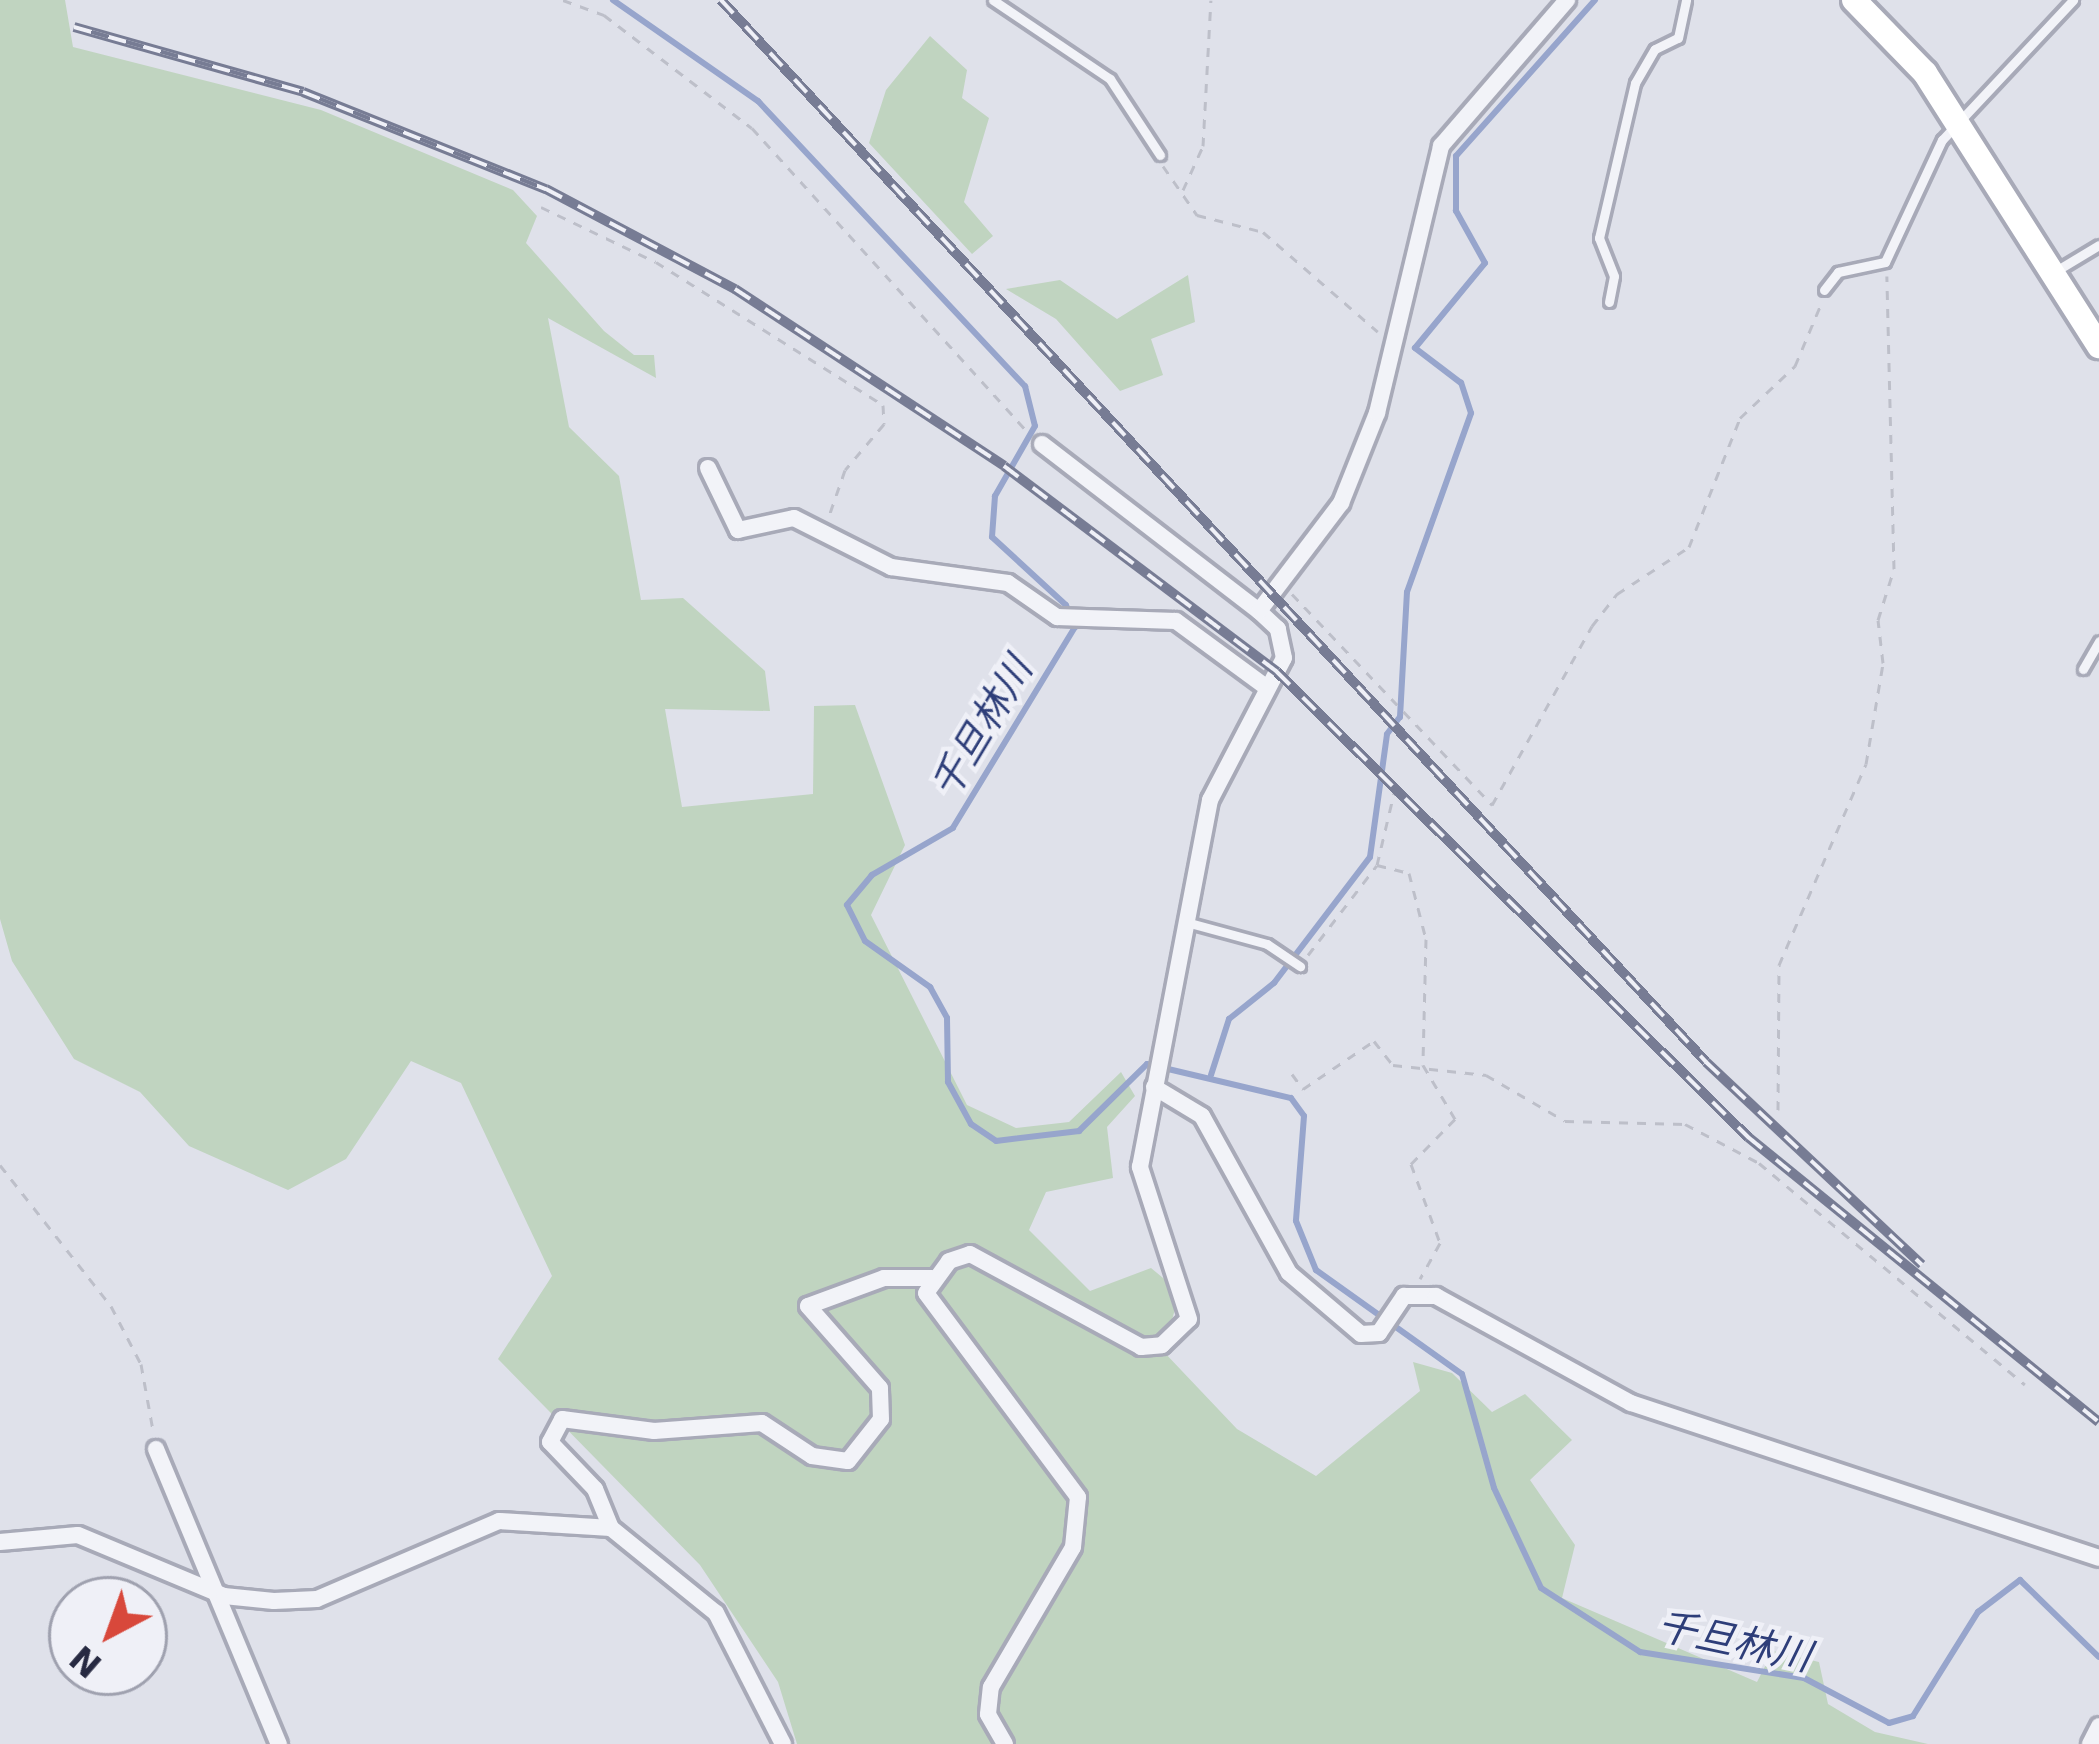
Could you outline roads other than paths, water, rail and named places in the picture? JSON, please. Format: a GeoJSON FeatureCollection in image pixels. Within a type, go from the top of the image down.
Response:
{"type":"FeatureCollection","features":[{"type":"Feature","properties":{"kind":"street"},"geometry":{"type":"LineString","coordinates":[[1259,611],[1341,503],[1396,340],[1442,146],[1568,0]]}},
{"type":"Feature","properties":{"kind":"street"},"geometry":{"type":"LineString","coordinates":[[1863,3],[1959,124],[2099,346]]}},
{"type":"Feature","properties":{"kind":"street"},"geometry":{"type":"LineString","coordinates":[[1005,1744],[988,1714],[991,1687],[1073,1546],[1078,1497],[928,1310],[932,1278],[949,1261],[993,1258],[1121,1340],[1162,1345],[1176,1334],[1192,1303],[1143,1203],[1140,1167],[1210,800],[1284,658],[1278,629],[1259,611],[1042,444]]}},
{"type":"Feature","properties":{"kind":"street"},"geometry":{"type":"LineString","coordinates":[[708,468],[738,530],[794,518],[891,567],[1008,583],[1057,617],[1177,621],[1266,687]]}},
{"type":"Feature","properties":{"kind":"street"},"geometry":{"type":"LineString","coordinates":[[1155,1083],[1202,1116],[1289,1273],[1326,1312],[1379,1333],[1417,1290],[1631,1402],[2099,1558]]}},
{"type":"Feature","properties":{"kind":"street"},"geometry":{"type":"LineString","coordinates":[[783,1744],[716,1612],[611,1528],[595,1489],[550,1442],[562,1419],[654,1431],[762,1423],[812,1456],[848,1461],[881,1419],[880,1388],[808,1306],[867,1281],[932,1278]]}},
{"type":"Feature","properties":{"kind":"street"},"geometry":{"type":"LineString","coordinates":[[157,1449],[224,1596],[279,1744]]}},
{"type":"Feature","properties":{"kind":"street"},"geometry":{"type":"LineString","coordinates":[[0,1542],[78,1535],[224,1596],[317,1599],[499,1521],[611,1528]]}},
{"type":"Feature","properties":{"kind":"street"},"geometry":{"type":"LineString","coordinates":[[2090,1744],[2099,1726]]}},
{"type":"Feature","properties":{"kind":"lane"},"geometry":{"type":"LineString","coordinates":[[993,0],[1110,79],[1160,155]]}},
{"type":"Feature","properties":{"kind":"lane"},"geometry":{"type":"LineString","coordinates":[[1609,302],[1614,276],[1599,238],[1635,83],[1655,49],[1678,38],[1687,0]]}},
{"type":"Feature","properties":{"kind":"lane"},"geometry":{"type":"LineString","coordinates":[[1824,290],[1838,272],[1885,262],[1959,124],[2073,0]]}},
{"type":"Feature","properties":{"kind":"lane"},"geometry":{"type":"LineString","coordinates":[[2054,272],[2099,245]]}},
{"type":"Feature","properties":{"kind":"lane"},"geometry":{"type":"LineString","coordinates":[[2083,669],[2099,641]]}},
{"type":"Feature","properties":{"kind":"lane"},"geometry":{"type":"LineString","coordinates":[[1186,922],[1300,966]]}},
{"type":"Feature","properties":{"kind":"waterway","name":"千旦林川"},"geometry":{"type":"LineString","coordinates":[[613,0],[758,101],[1025,386],[1035,426],[995,496],[992,537],[1066,605],[1075,627],[953,828],[872,875],[847,905],[865,941],[930,987],[947,1018],[948,1082],[971,1124],[996,1141],[1079,1131],[1147,1064],[1291,1098],[1304,1116],[1296,1221],[1316,1270],[1462,1374],[1494,1488],[1541,1588],[1640,1652],[1804,1678],[1889,1723],[1913,1716],[1978,1612],[2020,1580],[2099,1657]]}},
{"type":"Feature","properties":{"kind":"waterway"},"geometry":{"type":"LineString","coordinates":[[1211,1075],[1229,1019],[1274,983],[1370,857],[1387,734],[1400,717],[1407,592],[1471,413],[1461,383],[1415,348],[1485,263],[1456,211],[1456,156],[1595,0]]}},
{"type":"Feature","properties":{"kind":"railway"},"geometry":{"type":"LineString","coordinates":[[721,0],[1706,1062],[1922,1265]]}},
{"type":"Feature","properties":{"kind":"railway"},"geometry":{"type":"LineString","coordinates":[[74,27],[303,92],[546,189],[735,289],[1004,466],[1277,672],[1748,1137],[2099,1422]]}}]}
